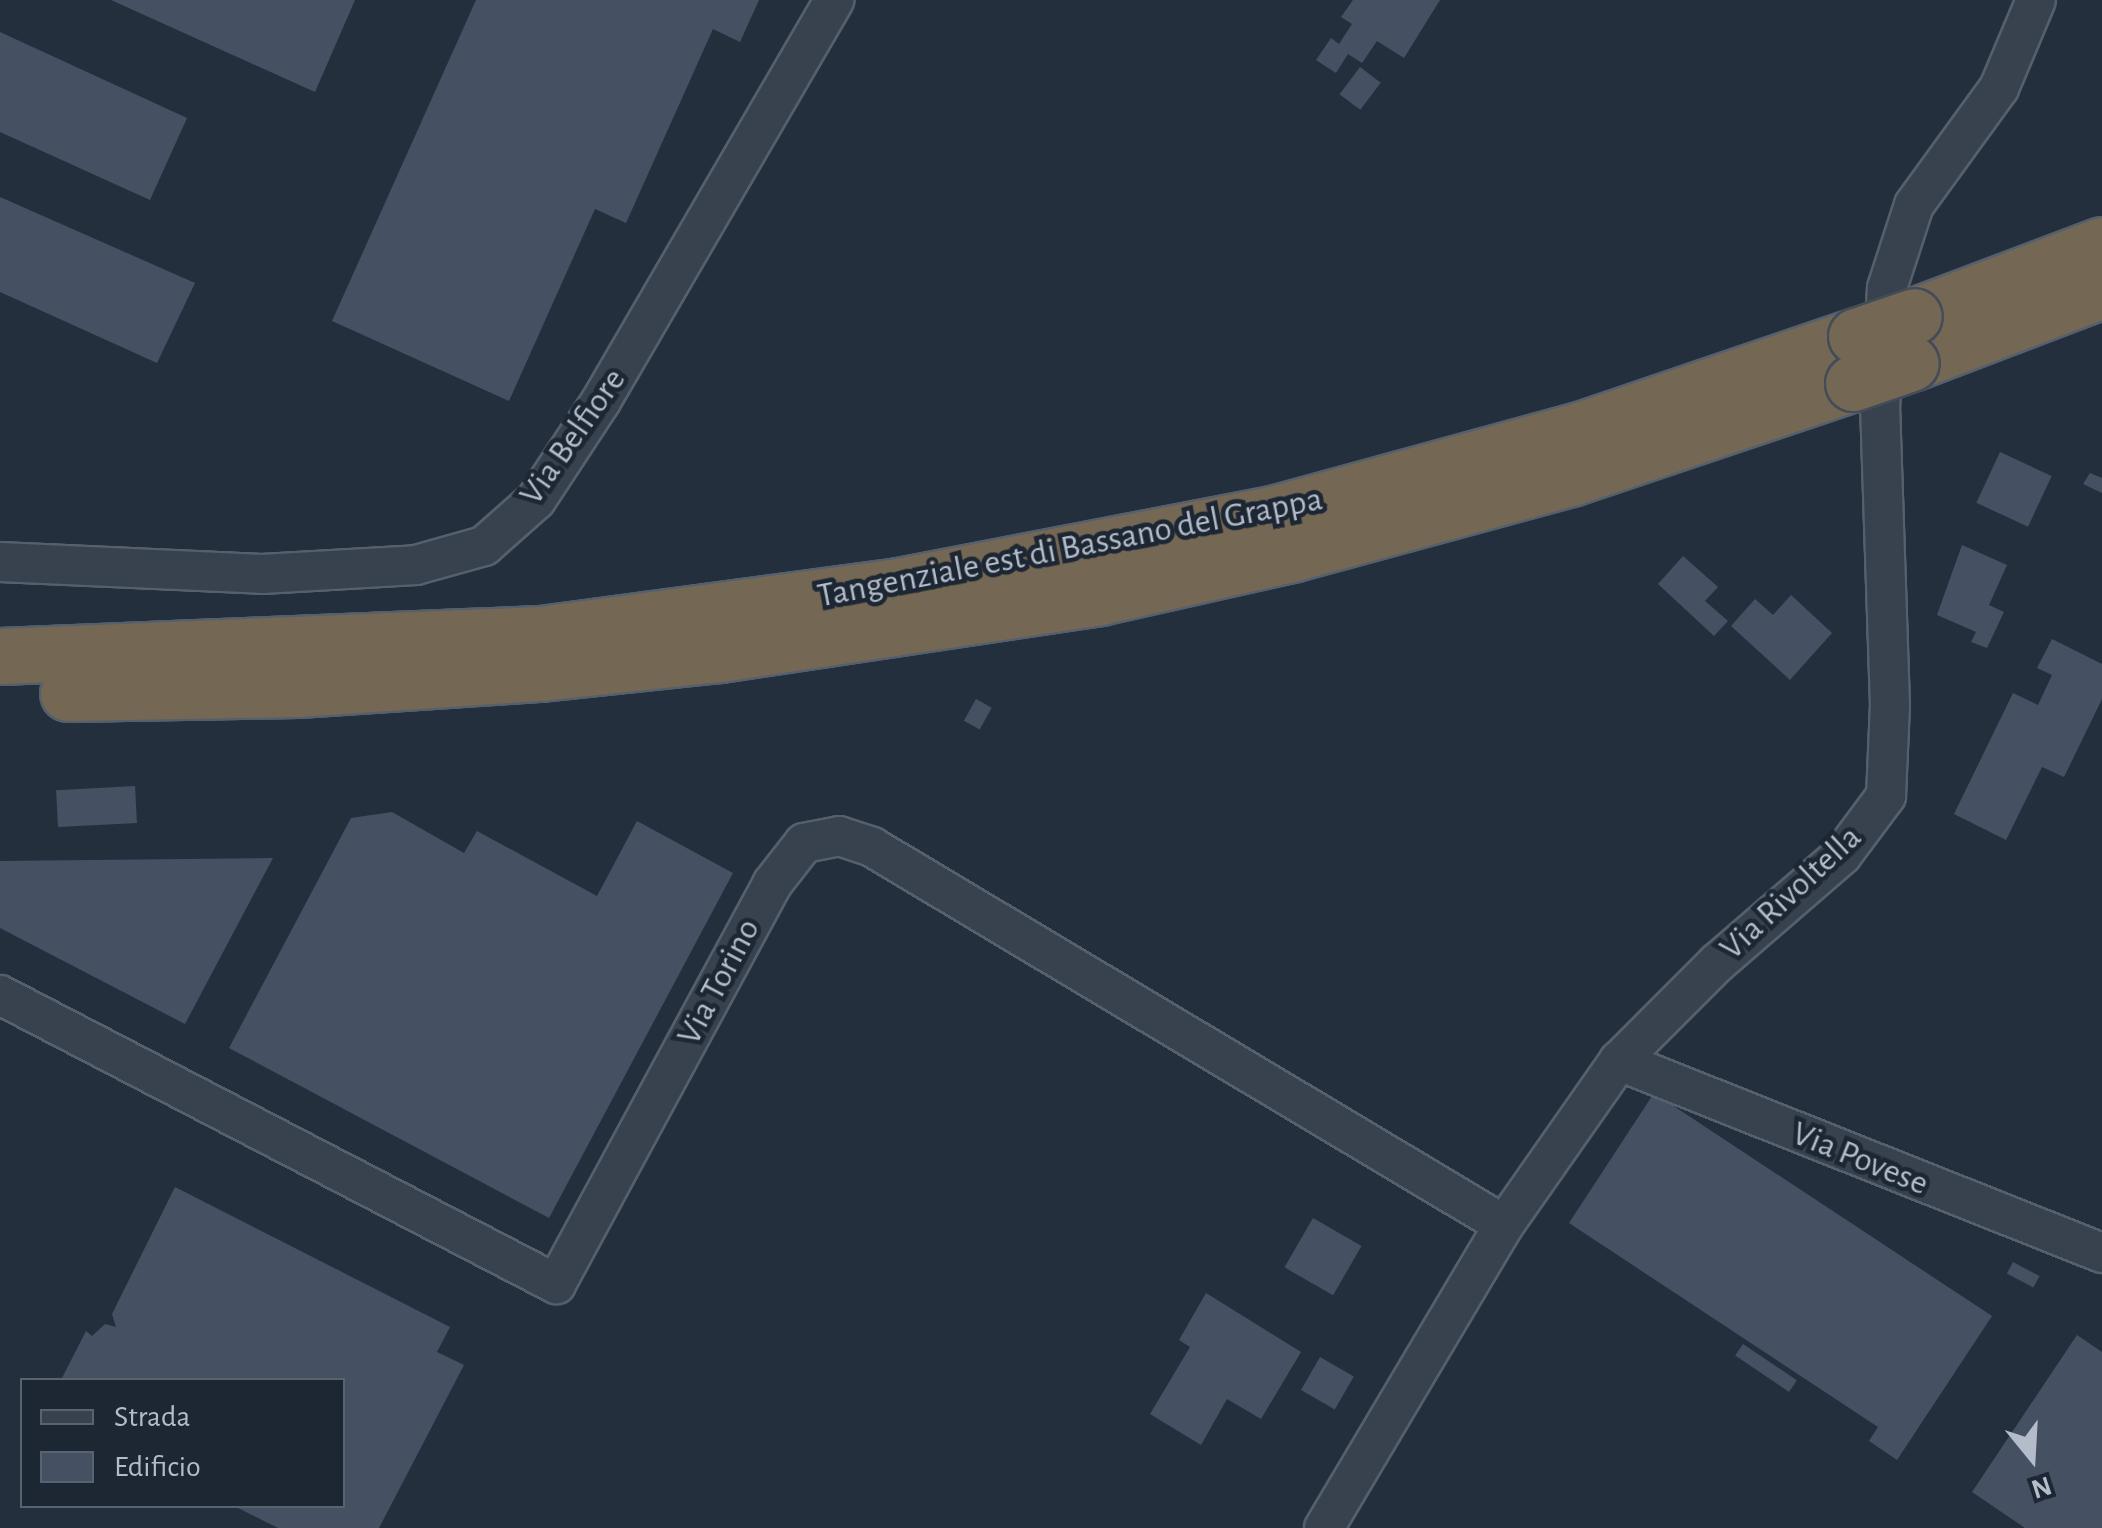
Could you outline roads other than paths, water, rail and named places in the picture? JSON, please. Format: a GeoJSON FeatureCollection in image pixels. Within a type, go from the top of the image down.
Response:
{"type":"FeatureCollection","features":[{"type":"Feature","properties":{"kind":"highway","name":"Tangenziale est di Bassano del Grappa"},"geometry":{"type":"LineString","coordinates":[[1912,340],[2102,244]]}},
{"type":"Feature","properties":{"kind":"highway","name":"Tangenziale est di Bassano del Grappa"},"geometry":{"type":"LineString","coordinates":[[0,693],[298,689],[541,674],[757,649],[1100,596],[1291,554],[1571,478],[1854,360],[1912,340],[2102,290]]}},
{"type":"Feature","properties":{"kind":"highway","name":"Tangenziale est di Bassano del Grappa"},"geometry":{"type":"LineString","coordinates":[[0,656],[540,634],[898,586],[1276,514],[1854,360]]}},
{"type":"Feature","properties":{"kind":"street","name":"Via Belfiore"},"geometry":{"type":"LineString","coordinates":[[0,562],[262,574],[416,565],[484,546],[536,500],[600,401],[834,0]]}},
{"type":"Feature","properties":{"kind":"street","name":"Via Rivoltella"},"geometry":{"type":"LineString","coordinates":[[1324,1528],[1504,1224],[1619,1061],[1717,962],[1842,855],[1886,796],[1890,706],[1880,410],[1886,288],[1914,204],[1999,88],[2036,0]]}},
{"type":"Feature","properties":{"kind":"street","name":"Via Torino"},"geometry":{"type":"LineString","coordinates":[[0,994],[556,1284],[772,884],[804,844],[839,836],[872,848],[1504,1224]]}},
{"type":"Feature","properties":{"kind":"street","name":"Via Povese"},"geometry":{"type":"LineString","coordinates":[[1619,1061],[2102,1253]]}}]}
